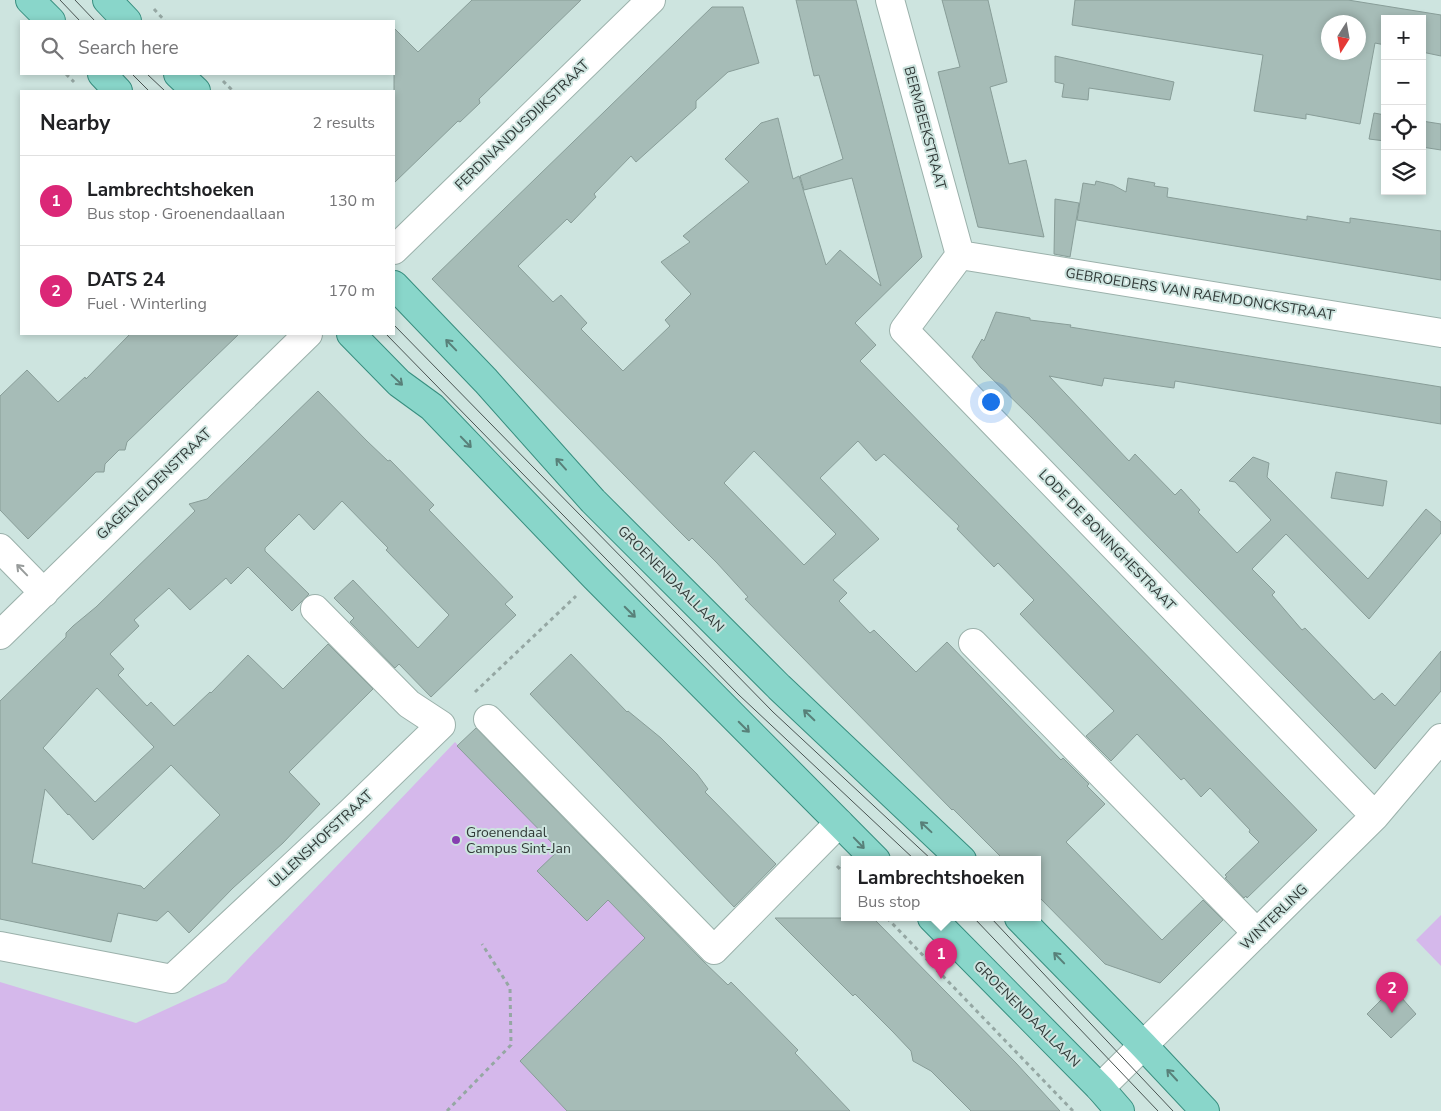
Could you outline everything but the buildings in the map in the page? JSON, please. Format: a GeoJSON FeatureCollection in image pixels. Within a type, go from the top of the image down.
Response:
{"type":"FeatureCollection","features":[{"type":"Feature","properties":{"kind":"main road"},"geometry":{"type":"LineString","coordinates":[[30,0],[50,20]]}},
{"type":"Feature","properties":{"kind":"main road"},"geometry":{"type":"LineString","coordinates":[[107,0],[126,20]]}},
{"type":"Feature","properties":{"kind":"main road"},"geometry":{"type":"LineString","coordinates":[[103,75],[117,90]]}},
{"type":"Feature","properties":{"kind":"main road"},"geometry":{"type":"LineString","coordinates":[[179,75],[195,90]]}},
{"type":"Feature","properties":{"kind":"main road","name":"GROENENDAALLAAN"},"geometry":{"type":"LineString","coordinates":[[395,286],[486,381],[593,501],[779,687],[958,856]]}},
{"type":"Feature","properties":{"kind":"main road"},"geometry":{"type":"LineString","coordinates":[[352,335],[399,383],[432,407],[595,577],[872,856]]}},
{"type":"Feature","properties":{"kind":"main road","name":"GROENENDAALLAAN"},"geometry":{"type":"LineString","coordinates":[[935,921],[1100,1088],[1120,1111]]}},
{"type":"Feature","properties":{"kind":"main road"},"geometry":{"type":"LineString","coordinates":[[1022,921],[1144,1045],[1205,1111]]}},
{"type":"Feature","properties":{"kind":"street","name":"FERDINANDUSDIJKSTRAAT"},"geometry":{"type":"LineString","coordinates":[[395,249],[651,0]]}},
{"type":"Feature","properties":{"kind":"street","name":"BERMBEEKSTRAAT"},"geometry":{"type":"LineString","coordinates":[[890,0],[960,255]]}},
{"type":"Feature","properties":{"kind":"street","name":"GEBROEDERS VAN RAEMDONCKSTRAAT"},"geometry":{"type":"LineString","coordinates":[[960,255],[1441,333]]}},
{"type":"Feature","properties":{"kind":"street","name":"LODE DE BONINGHESTRAAT"},"geometry":{"type":"LineString","coordinates":[[960,255],[904,330],[1375,816]]}},
{"type":"Feature","properties":{"kind":"street","name":"GAGELVELDENSTRAAT"},"geometry":{"type":"LineString","coordinates":[[0,634],[307,335]]}},
{"type":"Feature","properties":{"kind":"street"},"geometry":{"type":"LineString","coordinates":[[0,548],[44,593]]}},
{"type":"Feature","properties":{"kind":"street"},"geometry":{"type":"LineString","coordinates":[[315,609],[408,704],[441,726]]}},
{"type":"Feature","properties":{"kind":"street"},"geometry":{"type":"LineString","coordinates":[[973,643],[1257,933]]}},
{"type":"Feature","properties":{"kind":"street"},"geometry":{"type":"LineString","coordinates":[[488,719],[714,950],[840,823]]}},
{"type":"Feature","properties":{"kind":"street","name":"ULLENSHOFSTRAAT"},"geometry":{"type":"LineString","coordinates":[[0,946],[172,978],[441,726]]}},
{"type":"Feature","properties":{"kind":"street","name":"WINTERLING"},"geometry":{"type":"LineString","coordinates":[[1100,1088],[1375,816],[1441,738]]}},
{"type":"Feature","properties":{"kind":"path"},"geometry":{"type":"LineString","coordinates":[[441,726],[595,577]]}},
{"type":"Feature","properties":{"kind":"path"},"geometry":{"type":"LineString","coordinates":[[890,921],[1073,1111]]}},
{"type":"Feature","properties":{"kind":"path"},"geometry":{"type":"LineString","coordinates":[[447,1111],[511,1045],[510,988],[482,944]]}},
{"type":"Feature","properties":{"kind":"shaded area","name":"Groenendaal Campus Sint-Jan"},"geometry":{"type":"Polygon","coordinates":[[[455,742],[813,1111],[0,1111],[0,982],[136,1023],[226,982],[455,742]]]}},
{"type":"Feature","properties":{"kind":"shaded area"},"geometry":{"type":"Polygon","coordinates":[[[1441,915],[1441,966],[1416,940],[1441,915]]]}},
{"type":"Feature","properties":{"kind":"tram line"},"geometry":{"type":"LineString","coordinates":[[60,0],[79,20]]}},
{"type":"Feature","properties":{"kind":"tram line"},"geometry":{"type":"LineString","coordinates":[[75,0],[94,20]]}},
{"type":"Feature","properties":{"kind":"tram line"},"geometry":{"type":"LineString","coordinates":[[133,75],[148,90]]}},
{"type":"Feature","properties":{"kind":"tram line"},"geometry":{"type":"LineString","coordinates":[[148,75],[164,90]]}},
{"type":"Feature","properties":{"kind":"tram line"},"geometry":{"type":"LineString","coordinates":[[395,326],[773,712],[928,856]]}},
{"type":"Feature","properties":{"kind":"tram line"},"geometry":{"type":"LineString","coordinates":[[387,335],[739,695],[911,856]]}},
{"type":"Feature","properties":{"kind":"tram line"},"geometry":{"type":"LineString","coordinates":[[977,921],[1158,1111]]}},
{"type":"Feature","properties":{"kind":"tram line"},"geometry":{"type":"LineString","coordinates":[[994,921],[1173,1111]]}},
{"type":"Feature","properties":{"kind":"place","name":"Groenendaal Campus Sint-Jan"},"geometry":{"type":"Point","coordinates":[456,840]}},
{"type":"Feature","properties":{"kind":"place","name":"Lambrechtshoeken"},"geometry":{"type":"Point","coordinates":[941,979]}},
{"type":"Feature","properties":{"kind":"place","name":"DATS 24"},"geometry":{"type":"Point","coordinates":[1392,1013]}}]}
